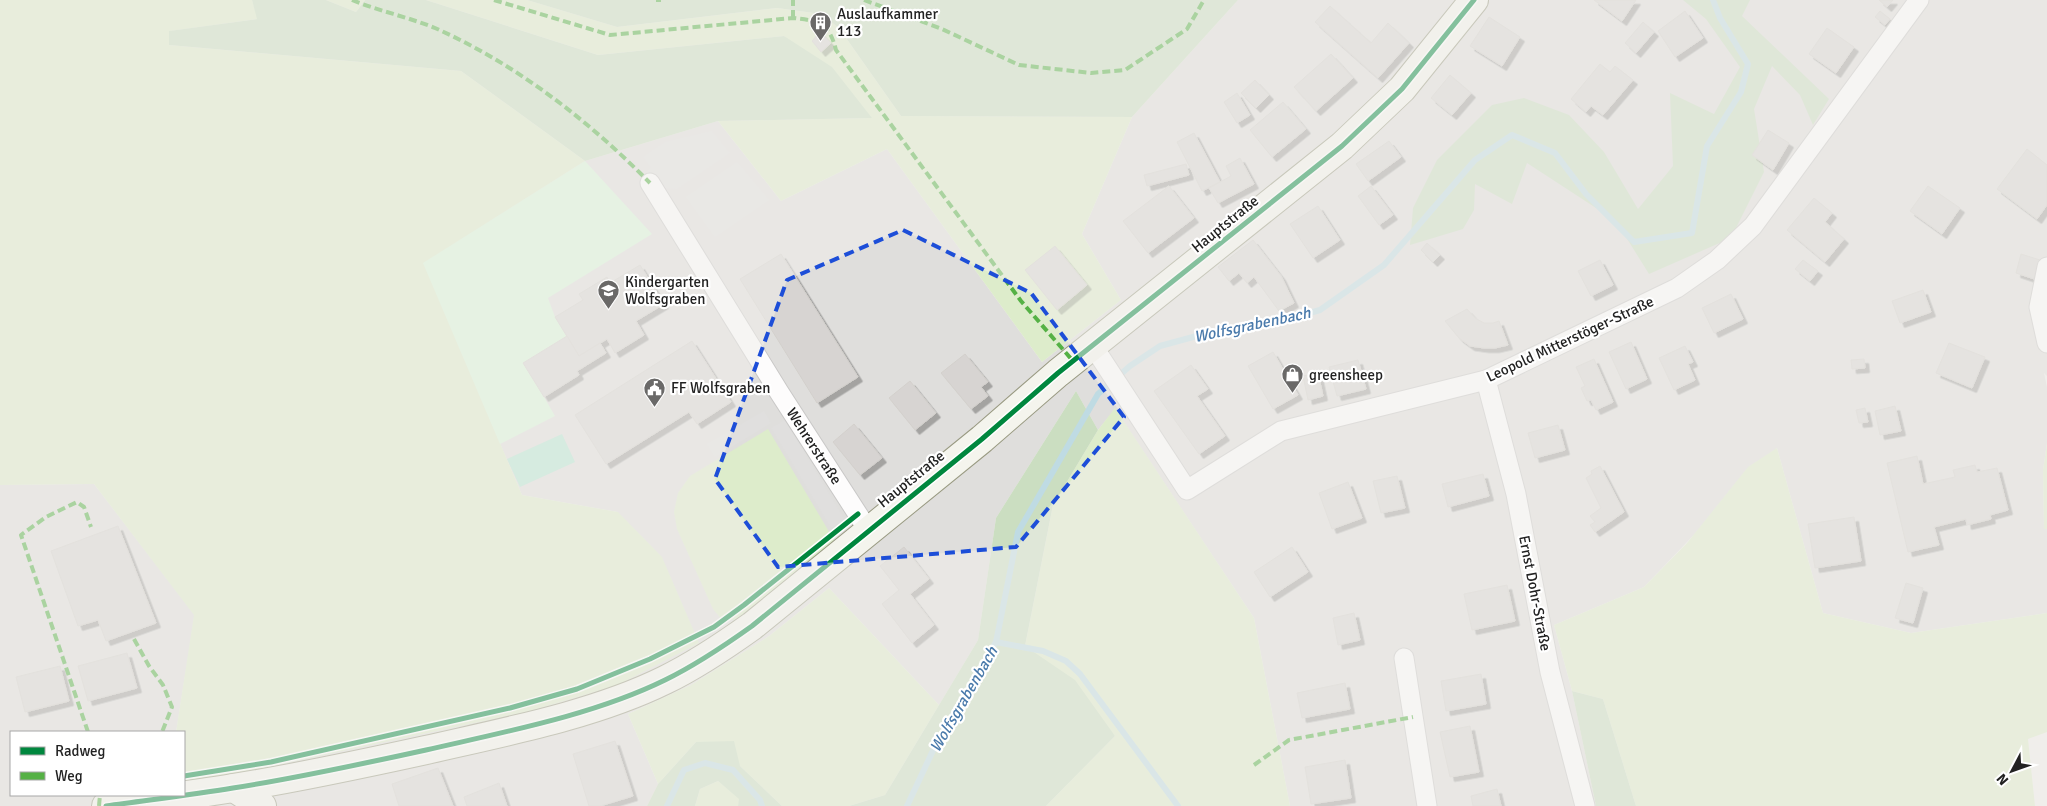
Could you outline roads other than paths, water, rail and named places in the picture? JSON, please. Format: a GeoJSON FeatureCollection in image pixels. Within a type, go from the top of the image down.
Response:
{"type":"FeatureCollection","features":[{"type":"Feature","properties":{"kind":"main road","name":"Hauptstraße"},"geometry":{"type":"LineString","coordinates":[[185,795],[349,767],[486,736],[574,713],[665,680],[723,646],[759,620],[1092,346],[1342,146],[1402,89],[1474,0]]}},
{"type":"Feature","properties":{"kind":"main road"},"geometry":{"type":"LineString","coordinates":[[234,788],[262,806]]}},
{"type":"Feature","properties":{"kind":"main road","name":"Hauptstraße"},"geometry":{"type":"LineString","coordinates":[[106,806],[177,796]]}},
{"type":"Feature","properties":{"kind":"street","name":"Leopold Mitterstöger-Straße"},"geometry":{"type":"LineString","coordinates":[[1092,346],[1187,490],[1281,431],[1486,380],[1677,288],[1717,260],[1752,226],[1919,0]]}},
{"type":"Feature","properties":{"kind":"street","name":"Wehrerstraße"},"geometry":{"type":"LineString","coordinates":[[650,183],[779,392],[868,530]]}},
{"type":"Feature","properties":{"kind":"street"},"geometry":{"type":"LineString","coordinates":[[2047,267],[2039,307],[2047,343]]}},
{"type":"Feature","properties":{"kind":"street","name":"Ernst Dohr-Straße"},"geometry":{"type":"LineString","coordinates":[[1486,380],[1516,494],[1550,672],[1586,806]]}},
{"type":"Feature","properties":{"kind":"street"},"geometry":{"type":"LineString","coordinates":[[1404,658],[1427,806]]}},
{"type":"Feature","properties":{"kind":"waterway","name":"Wolfsgrabenbach"},"geometry":{"type":"LineString","coordinates":[[907,806],[937,742],[996,642],[1018,532],[1098,394],[1130,366],[1160,346],[1204,334],[1288,319],[1320,310],[1384,265],[1475,160],[1512,135],[1555,153],[1586,194],[1634,242],[1692,233],[1707,146],[1741,92],[1748,64],[1720,18],[1713,0]]}},
{"type":"Feature","properties":{"kind":"waterway"},"geometry":{"type":"LineString","coordinates":[[996,642],[1043,651],[1066,661],[1080,674],[1178,806]]}},
{"type":"Feature","properties":{"kind":"waterway","name":"Wolfsgrabenbach"},"geometry":{"type":"LineString","coordinates":[[667,806],[684,770],[705,763],[733,770],[760,800],[762,806]]}},
{"type":"Feature","properties":{"kind":"place","name":"Auslaufkammer 113"},"geometry":{"type":"Point","coordinates":[821,42]}},
{"type":"Feature","properties":{"kind":"place","name":"Kindergarten Wolfsgraben"},"geometry":{"type":"Point","coordinates":[609,310]}},
{"type":"Feature","properties":{"kind":"place","name":"greensheep"},"geometry":{"type":"Point","coordinates":[1293,394]}},
{"type":"Feature","properties":{"kind":"place","name":"FF Wolfsgraben"},"geometry":{"type":"Point","coordinates":[655,407]}}]}
